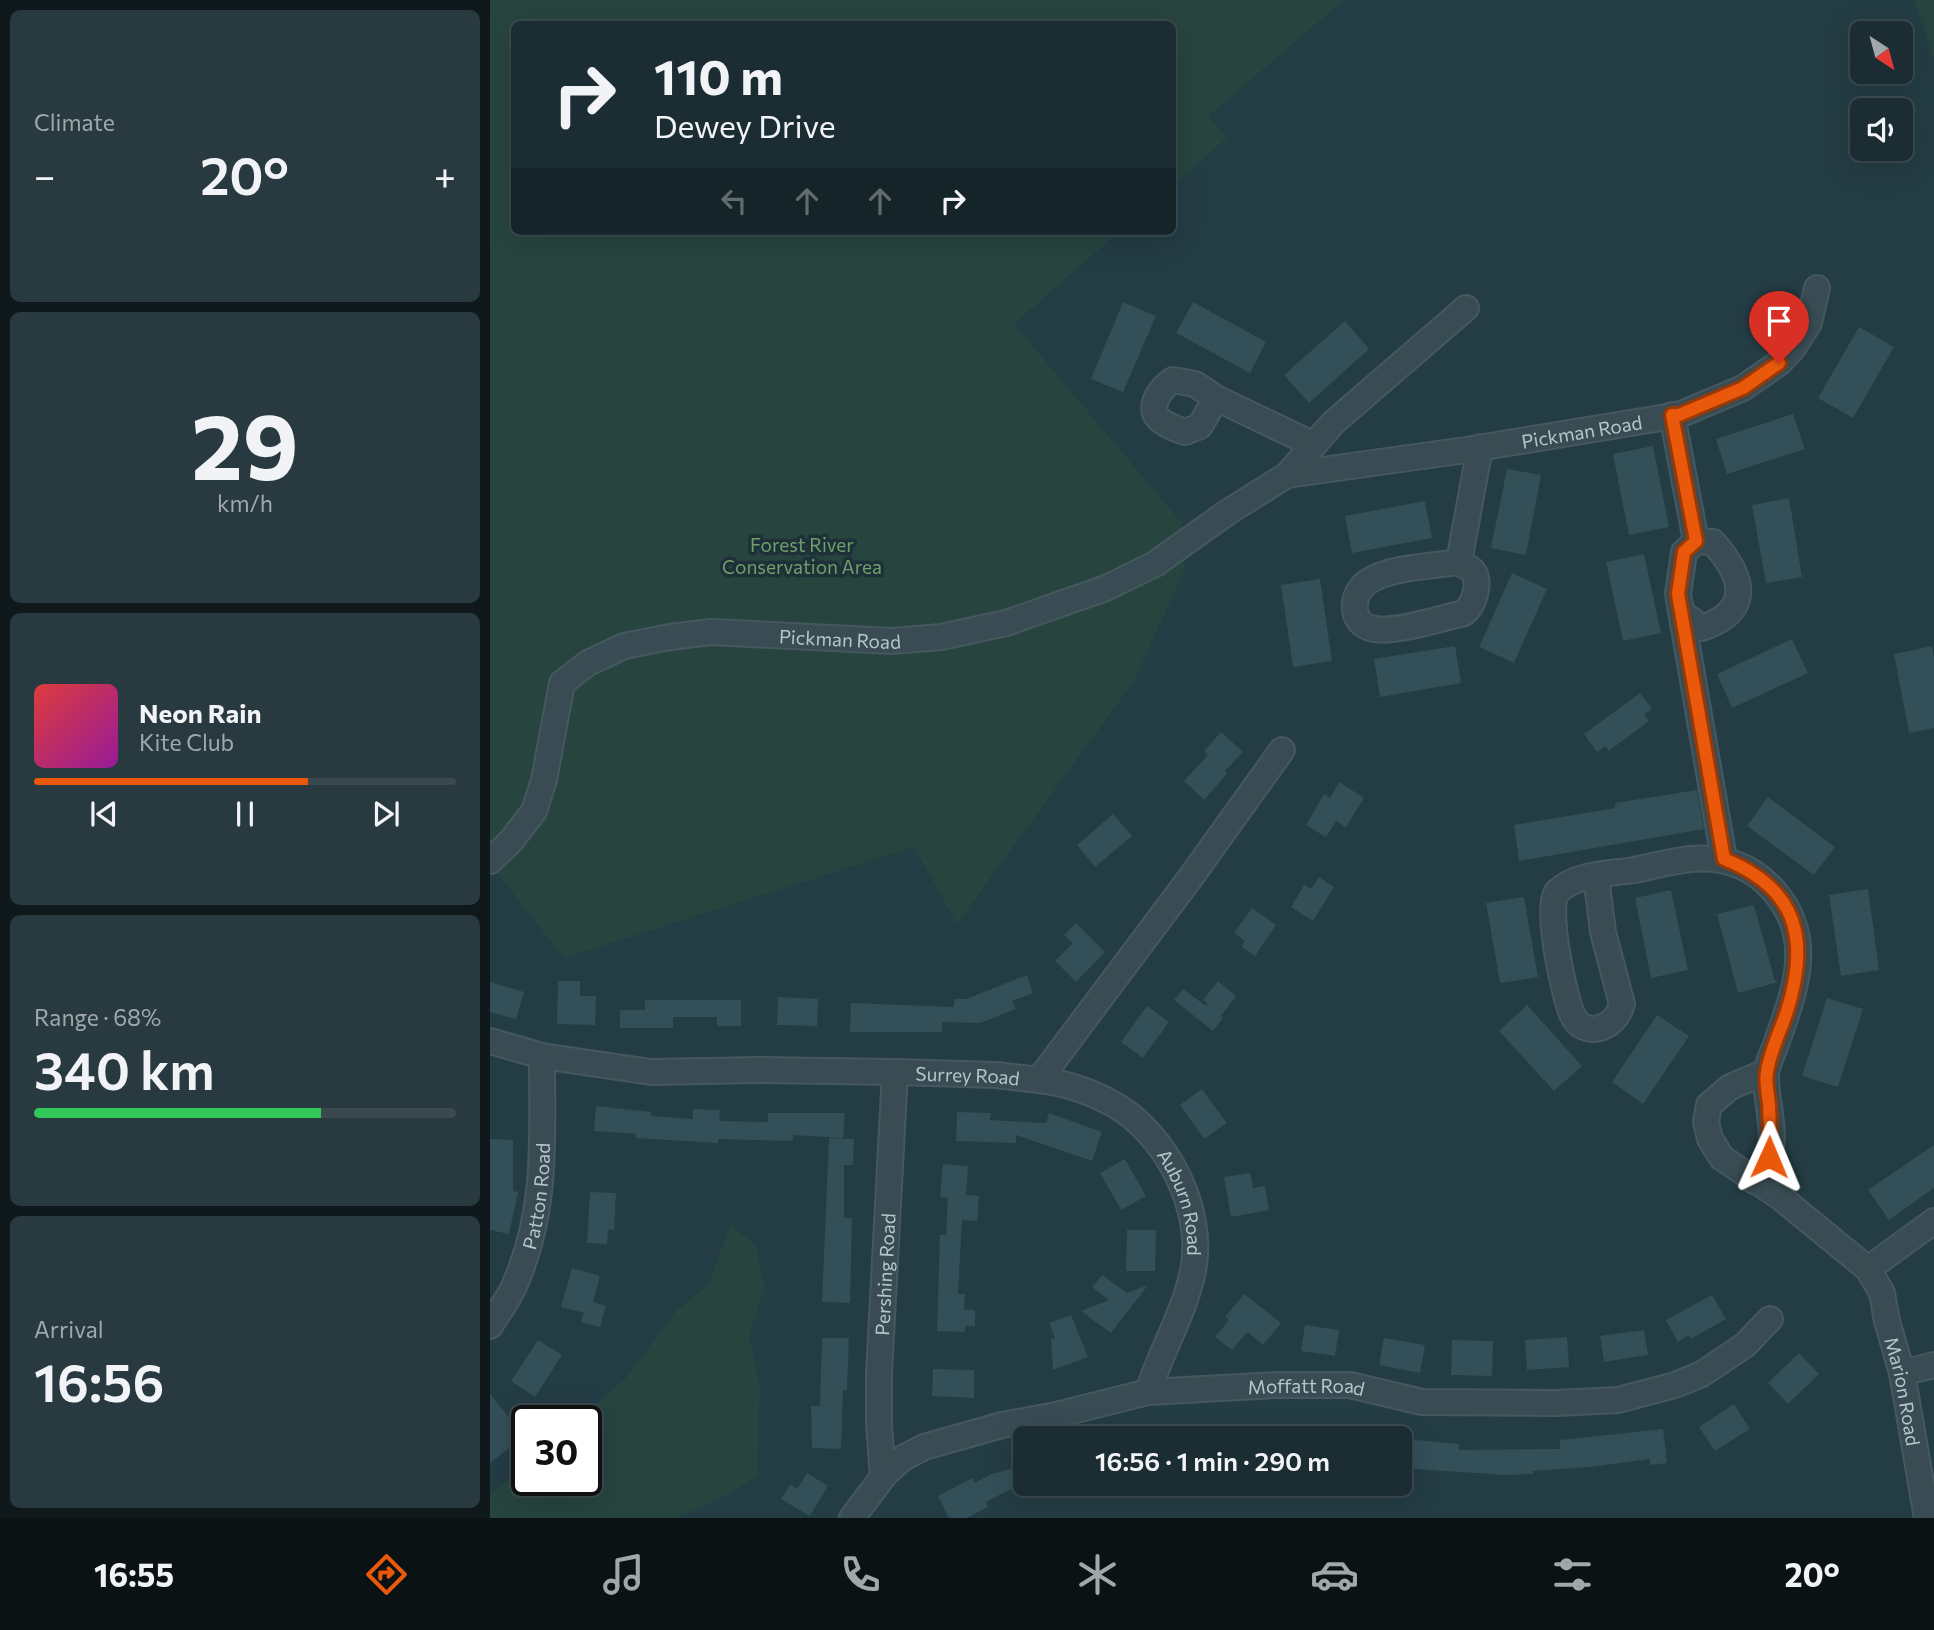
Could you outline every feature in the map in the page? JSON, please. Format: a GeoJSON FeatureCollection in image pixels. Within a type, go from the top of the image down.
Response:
{"type":"FeatureCollection","features":[{"type":"Feature","properties":{"kind":"street","name":"Pickman Road"},"geometry":{"type":"LineString","coordinates":[[1287,475],[1679,415],[1743,388],[1779,363],[1793,348],[1809,323],[1816,288]]}},
{"type":"Feature","properties":{"kind":"street","name":"Pickman Road"},"geometry":{"type":"LineString","coordinates":[[490,861],[511,841],[534,811],[544,780],[562,683],[588,663],[624,646],[711,632],[892,641],[941,637],[1006,623],[1106,588],[1155,564],[1228,512],[1287,475],[1333,423],[1466,307]]}},
{"type":"Feature","properties":{"kind":"street"},"geometry":{"type":"LineString","coordinates":[[1216,398],[1314,445]]}},
{"type":"Feature","properties":{"kind":"street"},"geometry":{"type":"LineString","coordinates":[[1672,415],[1696,541]]}},
{"type":"Feature","properties":{"kind":"street"},"geometry":{"type":"LineString","coordinates":[[1459,562],[1480,447]]}},
{"type":"Feature","properties":{"kind":"street"},"geometry":{"type":"LineString","coordinates":[[1682,613],[1702,628],[1719,622],[1733,610],[1738,591],[1735,570],[1713,542],[1696,541],[1684,552],[1678,594],[1724,859]]}},
{"type":"Feature","properties":{"kind":"street"},"geometry":{"type":"LineString","coordinates":[[1459,562],[1471,569],[1475,576],[1474,597],[1470,608],[1464,613],[1398,628],[1374,629],[1358,618],[1354,599],[1357,590],[1370,580],[1396,572],[1459,562]]}},
{"type":"Feature","properties":{"kind":"street","name":"Surrey Road"},"geometry":{"type":"LineString","coordinates":[[490,1041],[542,1056],[651,1072],[895,1072],[996,1075],[1039,1080],[1282,750]]}},
{"type":"Feature","properties":{"kind":"street"},"geometry":{"type":"LineString","coordinates":[[1597,876],[1603,932],[1622,1004],[1619,1015],[1610,1025],[1600,1029],[1584,1027],[1572,1017],[1559,964],[1552,913],[1552,900],[1556,892],[1574,880],[1698,858],[1724,859],[1762,878],[1778,894],[1790,915],[1800,956],[1797,976],[1766,1072],[1771,1135],[1769,1157],[1754,1181]]}},
{"type":"Feature","properties":{"kind":"street","name":"Patton Road"},"geometry":{"type":"LineString","coordinates":[[490,1326],[514,1287],[532,1241],[541,1193],[542,1056]]}},
{"type":"Feature","properties":{"kind":"street","name":"Pershing Road"},"geometry":{"type":"LineString","coordinates":[[883,1477],[879,1374],[895,1072]]}},
{"type":"Feature","properties":{"kind":"street"},"geometry":{"type":"LineString","coordinates":[[1766,1072],[1730,1087],[1709,1105],[1706,1122],[1710,1139],[1722,1158],[1814,1223],[1868,1269],[1934,1221]]}},
{"type":"Feature","properties":{"kind":"street","name":"Auburn Road"},"geometry":{"type":"LineString","coordinates":[[1039,1080],[1081,1089],[1117,1106],[1144,1129],[1165,1154],[1191,1206],[1195,1235],[1194,1268],[1187,1297],[1148,1392]]}},
{"type":"Feature","properties":{"kind":"street","name":"Marion Road"},"geometry":{"type":"LineString","coordinates":[[1868,1269],[1882,1293],[1902,1373],[1927,1518]]}},
{"type":"Feature","properties":{"kind":"street","name":"Moffatt Road"},"geometry":{"type":"LineString","coordinates":[[852,1518],[883,1477],[903,1458],[924,1447],[1002,1425],[1056,1415],[1148,1392],[1350,1385],[1422,1402],[1556,1403],[1618,1400],[1675,1385],[1702,1374],[1745,1345],[1770,1319]]}},
{"type":"Feature","properties":{"kind":"street"},"geometry":{"type":"LineString","coordinates":[[1902,1373],[1934,1365]]}},
{"type":"Feature","properties":{"kind":"green space","name":"Forest River Conservation Area"},"geometry":{"type":"Polygon","coordinates":[[[490,0],[1344,0],[1209,116],[1227,138],[1176,182],[1176,21],[511,21],[511,235],[1115,235],[1014,324],[1182,523],[1185,569],[1134,681],[957,924],[914,847],[564,958],[490,864],[490,0]]]}},
{"type":"Feature","properties":{"kind":"green space"},"geometry":{"type":"Polygon","coordinates":[[[1914,0],[1934,0],[1934,60],[1914,0]]]}},
{"type":"Feature","properties":{"kind":"green space"},"geometry":{"type":"Polygon","coordinates":[[[731,1224],[756,1246],[765,1287],[749,1336],[760,1387],[757,1476],[717,1501],[676,1518],[490,1518],[490,1495],[511,1477],[511,1496],[602,1496],[602,1405],[595,1405],[625,1379],[676,1311],[708,1285],[731,1224]]]}},
{"type":"Feature","properties":{"kind":"building"},"geometry":{"type":"Polygon","coordinates":[[[1123,302],[1156,316],[1123,392],[1091,379],[1123,302]]]}},
{"type":"Feature","properties":{"kind":"building"},"geometry":{"type":"Polygon","coordinates":[[[1193,302],[1266,342],[1250,373],[1176,333],[1193,302]]]}},
{"type":"Feature","properties":{"kind":"building"},"geometry":{"type":"Polygon","coordinates":[[[1345,321],[1369,349],[1309,403],[1284,375],[1345,321]]]}},
{"type":"Feature","properties":{"kind":"building"},"geometry":{"type":"Polygon","coordinates":[[[1859,327],[1894,347],[1853,418],[1818,398],[1859,327]]]}},
{"type":"Feature","properties":{"kind":"building"},"geometry":{"type":"Polygon","coordinates":[[[1793,414],[1805,449],[1727,474],[1716,439],[1793,414]]]}},
{"type":"Feature","properties":{"kind":"building"},"geometry":{"type":"Polygon","coordinates":[[[1653,446],[1669,527],[1629,535],[1613,454],[1653,446]]]}},
{"type":"Feature","properties":{"kind":"building"},"geometry":{"type":"Polygon","coordinates":[[[1507,469],[1541,475],[1526,555],[1491,548],[1507,469]]]}},
{"type":"Feature","properties":{"kind":"building"},"geometry":{"type":"Polygon","coordinates":[[[1789,498],[1802,577],[1766,583],[1752,505],[1789,498]]]}},
{"type":"Feature","properties":{"kind":"building"},"geometry":{"type":"Polygon","coordinates":[[[1425,501],[1432,538],[1352,553],[1345,516],[1425,501]]]}},
{"type":"Feature","properties":{"kind":"building"},"geometry":{"type":"Polygon","coordinates":[[[1644,554],[1661,633],[1623,641],[1606,562],[1644,554]]]}},
{"type":"Feature","properties":{"kind":"building"},"geometry":{"type":"Polygon","coordinates":[[[1512,573],[1547,589],[1514,663],[1479,647],[1512,573]]]}},
{"type":"Feature","properties":{"kind":"building"},"geometry":{"type":"Polygon","coordinates":[[[1320,579],[1332,661],[1293,667],[1281,585],[1320,579]]]}},
{"type":"Feature","properties":{"kind":"building"},"geometry":{"type":"Polygon","coordinates":[[[1792,639],[1808,673],[1732,708],[1717,674],[1792,639]]]}},
{"type":"Feature","properties":{"kind":"building"},"geometry":{"type":"Polygon","coordinates":[[[1455,646],[1461,683],[1380,697],[1374,659],[1455,646]]]}},
{"type":"Feature","properties":{"kind":"building"},"geometry":{"type":"Polygon","coordinates":[[[1932,646],[1934,728],[1909,733],[1894,654],[1932,646]]]}},
{"type":"Feature","properties":{"kind":"building"},"geometry":{"type":"Polygon","coordinates":[[[1640,693],[1652,709],[1644,715],[1649,721],[1609,751],[1605,746],[1597,752],[1584,734],[1640,693]]]}},
{"type":"Feature","properties":{"kind":"building"},"geometry":{"type":"Polygon","coordinates":[[[1221,732],[1243,752],[1204,800],[1184,781],[1208,755],[1204,751],[1221,732]]]}},
{"type":"Feature","properties":{"kind":"building"},"geometry":{"type":"Polygon","coordinates":[[[1339,782],[1364,798],[1346,827],[1336,821],[1326,837],[1306,825],[1324,794],[1330,798],[1339,782]]]}},
{"type":"Feature","properties":{"kind":"building"},"geometry":{"type":"Polygon","coordinates":[[[1697,790],[1704,829],[1519,861],[1514,825],[1615,808],[1615,803],[1697,790]]]}},
{"type":"Feature","properties":{"kind":"building"},"geometry":{"type":"Polygon","coordinates":[[[1768,797],[1835,847],[1814,875],[1747,826],[1768,797]]]}},
{"type":"Feature","properties":{"kind":"building"},"geometry":{"type":"Polygon","coordinates":[[[1113,814],[1132,836],[1095,867],[1077,845],[1113,814]]]}},
{"type":"Feature","properties":{"kind":"building"},"geometry":{"type":"Polygon","coordinates":[[[1319,877],[1334,887],[1313,921],[1291,907],[1304,885],[1311,889],[1319,877]]]}},
{"type":"Feature","properties":{"kind":"building"},"geometry":{"type":"Polygon","coordinates":[[[1868,889],[1879,970],[1841,976],[1829,895],[1868,889]]]}},
{"type":"Feature","properties":{"kind":"building"},"geometry":{"type":"Polygon","coordinates":[[[1671,890],[1688,970],[1651,978],[1635,898],[1671,890]]]}},
{"type":"Feature","properties":{"kind":"building"},"geometry":{"type":"Polygon","coordinates":[[[1524,897],[1538,977],[1500,983],[1486,903],[1524,897]]]}},
{"type":"Feature","properties":{"kind":"building"},"geometry":{"type":"Polygon","coordinates":[[[1754,905],[1775,981],[1779,982],[1738,993],[1717,914],[1754,905]]]}},
{"type":"Feature","properties":{"kind":"building"},"geometry":{"type":"Polygon","coordinates":[[[1252,908],[1276,925],[1255,956],[1241,946],[1245,941],[1234,933],[1252,908]]]}},
{"type":"Feature","properties":{"kind":"building"},"geometry":{"type":"Polygon","coordinates":[[[1076,923],[1105,952],[1076,982],[1055,961],[1073,943],[1064,935],[1076,923]]]}},
{"type":"Feature","properties":{"kind":"building"},"geometry":{"type":"Polygon","coordinates":[[[1027,975],[1033,993],[1012,1001],[1016,1009],[980,1023],[942,1022],[942,1032],[850,1032],[851,1003],[954,1007],[954,999],[966,999],[1027,975]]]}},
{"type":"Feature","properties":{"kind":"building"},"geometry":{"type":"Polygon","coordinates":[[[558,981],[580,981],[580,996],[596,996],[595,1025],[557,1024],[558,981]]]}},
{"type":"Feature","properties":{"kind":"building"},"geometry":{"type":"Polygon","coordinates":[[[1218,981],[1236,996],[1213,1031],[1174,1000],[1183,989],[1206,1006],[1208,1004],[1203,1000],[1218,981]]]}},
{"type":"Feature","properties":{"kind":"building"},"geometry":{"type":"Polygon","coordinates":[[[490,982],[524,992],[516,1019],[490,1012],[490,982]]]}},
{"type":"Feature","properties":{"kind":"building"},"geometry":{"type":"Polygon","coordinates":[[[778,997],[818,999],[817,1026],[777,1025],[778,997]]]}},
{"type":"Feature","properties":{"kind":"building"},"geometry":{"type":"Polygon","coordinates":[[[1827,998],[1863,1009],[1838,1087],[1802,1076],[1827,998]]]}},
{"type":"Feature","properties":{"kind":"building"},"geometry":{"type":"Polygon","coordinates":[[[645,1000],[741,1000],[741,1026],[717,1026],[717,1017],[673,1017],[673,1028],[620,1028],[620,1010],[645,1010],[645,1000]]]}},
{"type":"Feature","properties":{"kind":"building"},"geometry":{"type":"Polygon","coordinates":[[[1527,1005],[1582,1066],[1554,1091],[1499,1031],[1527,1005]]]}},
{"type":"Feature","properties":{"kind":"building"},"geometry":{"type":"Polygon","coordinates":[[[1147,1006],[1169,1022],[1143,1058],[1121,1042],[1147,1006]]]}},
{"type":"Feature","properties":{"kind":"building"},"geometry":{"type":"Polygon","coordinates":[[[1657,1015],[1689,1036],[1643,1104],[1612,1082],[1657,1015]]]}},
{"type":"Feature","properties":{"kind":"building"},"geometry":{"type":"Polygon","coordinates":[[[1202,1089],[1227,1123],[1204,1139],[1180,1105],[1202,1089]]]}},
{"type":"Feature","properties":{"kind":"building"},"geometry":{"type":"Polygon","coordinates":[[[596,1106],[651,1112],[651,1116],[693,1119],[693,1109],[720,1110],[719,1121],[768,1122],[768,1113],[845,1113],[843,1138],[793,1135],[793,1141],[718,1139],[718,1143],[636,1138],[636,1134],[594,1131],[596,1106]]]}},
{"type":"Feature","properties":{"kind":"building"},"geometry":{"type":"Polygon","coordinates":[[[957,1112],[991,1113],[990,1120],[1046,1123],[1049,1113],[1102,1132],[1092,1161],[1016,1135],[1016,1143],[956,1141],[957,1112]]]}},
{"type":"Feature","properties":{"kind":"building"},"geometry":{"type":"Polygon","coordinates":[[[829,1138],[854,1139],[853,1165],[844,1165],[844,1218],[852,1218],[850,1303],[822,1302],[829,1138]]]}},
{"type":"Feature","properties":{"kind":"building"},"geometry":{"type":"Polygon","coordinates":[[[490,1139],[513,1140],[513,1191],[518,1192],[509,1234],[490,1230],[490,1139]]]}},
{"type":"Feature","properties":{"kind":"building"},"geometry":{"type":"Polygon","coordinates":[[[1934,1145],[1934,1188],[1889,1220],[1868,1190],[1934,1145]]]}},
{"type":"Feature","properties":{"kind":"building"},"geometry":{"type":"Polygon","coordinates":[[[1125,1159],[1146,1196],[1121,1210],[1100,1173],[1125,1159]]]}},
{"type":"Feature","properties":{"kind":"building"},"geometry":{"type":"Polygon","coordinates":[[[943,1164],[968,1166],[966,1195],[979,1196],[977,1221],[962,1220],[958,1294],[965,1294],[964,1310],[975,1310],[975,1326],[965,1326],[965,1332],[937,1331],[940,1235],[946,1235],[948,1198],[940,1197],[943,1164]]]}},
{"type":"Feature","properties":{"kind":"building"},"geometry":{"type":"Polygon","coordinates":[[[1250,1173],[1253,1188],[1265,1186],[1269,1210],[1231,1217],[1224,1177],[1250,1173]]]}},
{"type":"Feature","properties":{"kind":"building"},"geometry":{"type":"Polygon","coordinates":[[[590,1192],[616,1193],[614,1230],[608,1229],[607,1244],[587,1243],[590,1192]]]}},
{"type":"Feature","properties":{"kind":"building"},"geometry":{"type":"Polygon","coordinates":[[[1127,1230],[1156,1230],[1155,1271],[1126,1271],[1127,1230]]]}},
{"type":"Feature","properties":{"kind":"building"},"geometry":{"type":"Polygon","coordinates":[[[572,1268],[600,1276],[593,1302],[606,1306],[600,1327],[581,1322],[584,1313],[561,1307],[572,1268]]]}},
{"type":"Feature","properties":{"kind":"building"},"geometry":{"type":"Polygon","coordinates":[[[1102,1275],[1127,1293],[1148,1285],[1111,1333],[1081,1311],[1109,1300],[1092,1287],[1102,1275]]]}},
{"type":"Feature","properties":{"kind":"building"},"geometry":{"type":"Polygon","coordinates":[[[1244,1294],[1281,1323],[1263,1345],[1247,1332],[1232,1350],[1215,1337],[1229,1320],[1225,1317],[1244,1294]]]}},
{"type":"Feature","properties":{"kind":"building"},"geometry":{"type":"Polygon","coordinates":[[[1712,1295],[1726,1319],[1691,1339],[1689,1335],[1678,1342],[1666,1320],[1712,1295]]]}},
{"type":"Feature","properties":{"kind":"building"},"geometry":{"type":"Polygon","coordinates":[[[1071,1315],[1088,1357],[1053,1370],[1051,1339],[1055,1338],[1049,1323],[1071,1315]]]}},
{"type":"Feature","properties":{"kind":"building"},"geometry":{"type":"Polygon","coordinates":[[[1305,1325],[1339,1330],[1335,1356],[1301,1351],[1305,1325]]]}},
{"type":"Feature","properties":{"kind":"building"},"geometry":{"type":"Polygon","coordinates":[[[1644,1330],[1648,1355],[1604,1362],[1600,1336],[1644,1330]]]}},
{"type":"Feature","properties":{"kind":"building"},"geometry":{"type":"Polygon","coordinates":[[[1567,1337],[1569,1367],[1527,1370],[1525,1340],[1567,1337]]]}},
{"type":"Feature","properties":{"kind":"building"},"geometry":{"type":"Polygon","coordinates":[[[822,1338],[849,1338],[847,1390],[843,1390],[841,1449],[812,1448],[811,1406],[820,1406],[822,1338]]]}},
{"type":"Feature","properties":{"kind":"building"},"geometry":{"type":"Polygon","coordinates":[[[1384,1338],[1425,1345],[1420,1373],[1379,1365],[1384,1338]]]}},
{"type":"Feature","properties":{"kind":"building"},"geometry":{"type":"Polygon","coordinates":[[[538,1340],[562,1355],[535,1397],[511,1381],[538,1340]]]}},
{"type":"Feature","properties":{"kind":"building"},"geometry":{"type":"Polygon","coordinates":[[[1452,1340],[1493,1341],[1492,1376],[1451,1375],[1452,1340]]]}},
{"type":"Feature","properties":{"kind":"building"},"geometry":{"type":"Polygon","coordinates":[[[1799,1353],[1819,1374],[1788,1404],[1768,1383],[1799,1353]]]}},
{"type":"Feature","properties":{"kind":"building"},"geometry":{"type":"Polygon","coordinates":[[[933,1369],[974,1370],[974,1398],[932,1396],[933,1369]]]}},
{"type":"Feature","properties":{"kind":"building"},"geometry":{"type":"Polygon","coordinates":[[[490,1394],[511,1420],[511,1446],[490,1463],[490,1394]]]}},
{"type":"Feature","properties":{"kind":"building"},"geometry":{"type":"Polygon","coordinates":[[[1734,1404],[1750,1429],[1715,1451],[1699,1427],[1734,1404]]]}},
{"type":"Feature","properties":{"kind":"building"},"geometry":{"type":"Polygon","coordinates":[[[1663,1429],[1667,1463],[1650,1465],[1650,1459],[1505,1475],[1412,1469],[1412,1440],[1459,1444],[1459,1450],[1560,1449],[1560,1440],[1663,1429]]]}},
{"type":"Feature","properties":{"kind":"building"},"geometry":{"type":"Polygon","coordinates":[[[1013,1468],[1013,1488],[986,1502],[988,1507],[967,1518],[949,1518],[938,1496],[972,1478],[975,1483],[991,1474],[1013,1468]]]}},
{"type":"Feature","properties":{"kind":"building"},"geometry":{"type":"Polygon","coordinates":[[[807,1473],[828,1486],[810,1516],[781,1499],[790,1485],[797,1489],[807,1473]]]}},
{"type":"Feature","properties":{"kind":"route"},"geometry":{"type":"LineString","coordinates":[[1769,1157],[1771,1135],[1766,1072],[1788,1007],[1800,956],[1790,915],[1778,894],[1762,878],[1724,859],[1678,594],[1684,552],[1696,541],[1672,415],[1696,409],[1743,388],[1779,363]]}}]}
